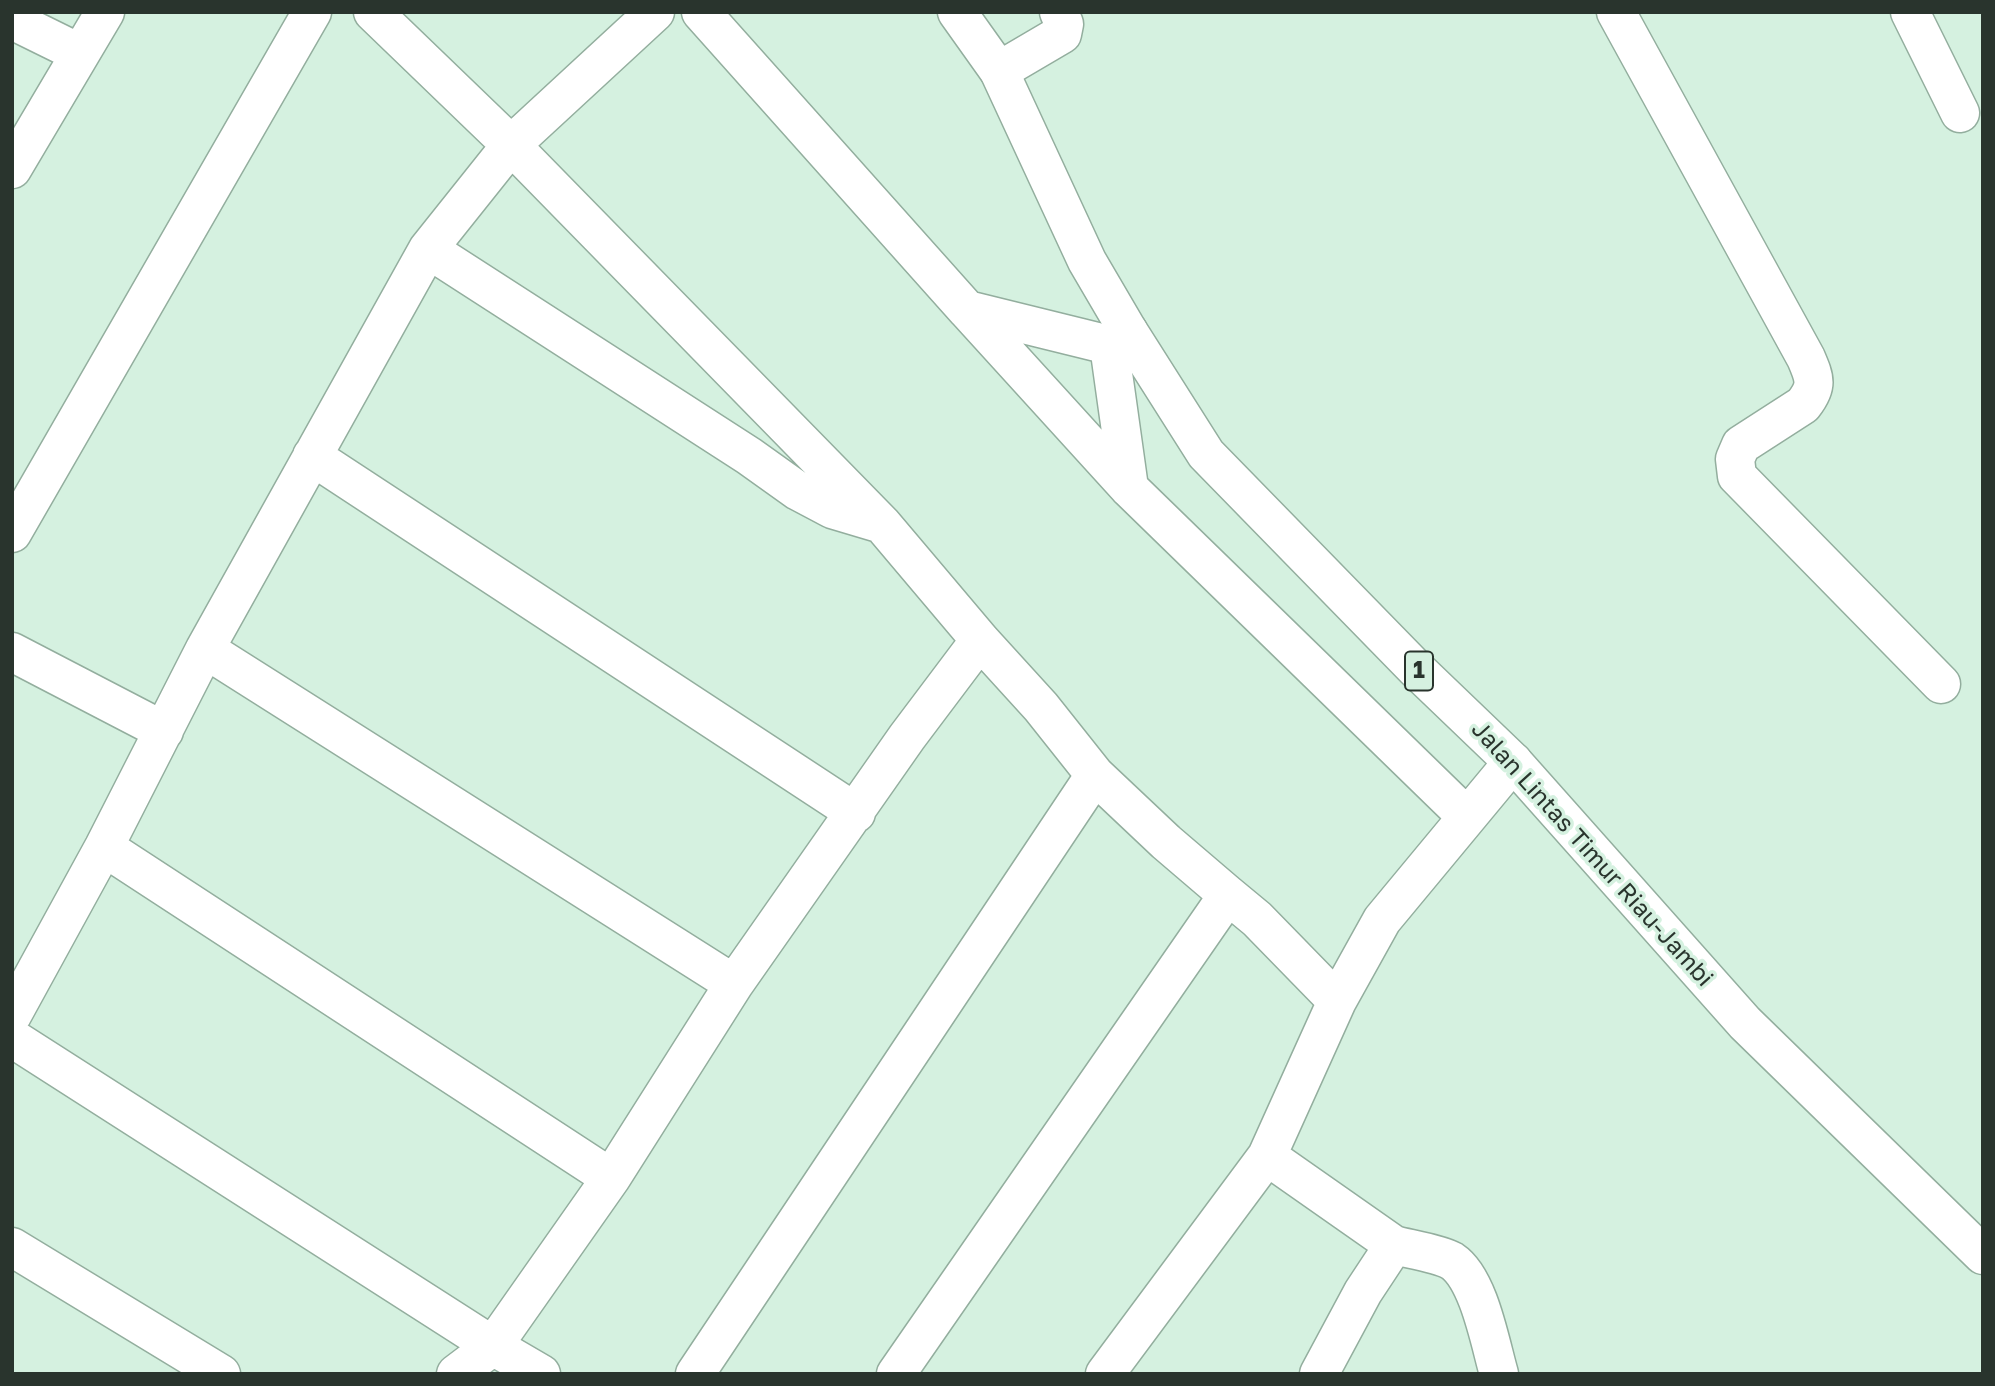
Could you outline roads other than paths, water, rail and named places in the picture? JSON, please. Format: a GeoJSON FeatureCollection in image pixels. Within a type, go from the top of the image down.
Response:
{"type":"FeatureCollection","features":[{"type":"Feature","properties":{"kind":"main road"},"geometry":{"type":"LineString","coordinates":[[12,169],[105,12]]}},
{"type":"Feature","properties":{"kind":"main road"},"geometry":{"type":"LineString","coordinates":[[12,533],[312,12]]}},
{"type":"Feature","properties":{"kind":"main road"},"geometry":{"type":"LineString","coordinates":[[373,12],[511,145],[882,524],[979,640],[1041,707],[1095,775],[1166,842],[1256,919],[1337,1001]]}},
{"type":"Feature","properties":{"kind":"main road"},"geometry":{"type":"LineString","coordinates":[[12,1015],[104,847],[205,649],[428,249],[511,145],[655,12]]}},
{"type":"Feature","properties":{"kind":"main road"},"geometry":{"type":"LineString","coordinates":[[701,12],[1129,488],[1468,817]]}},
{"type":"Feature","properties":{"kind":"main road","name":"Jalan Lintas Timur Riau-Jambi"},"geometry":{"type":"LineString","coordinates":[[957,12],[999,71],[1087,261],[1119,338],[1206,454],[1415,668],[1513,762],[1745,1023],[1983,1255]]}},
{"type":"Feature","properties":{"kind":"main road"},"geometry":{"type":"LineString","coordinates":[[999,71],[1062,34],[1064,24],[1059,12]]}},
{"type":"Feature","properties":{"kind":"main road"},"geometry":{"type":"LineString","coordinates":[[1616,12],[1814,376],[1810,396],[1803,405],[1741,445],[1735,459],[1737,476],[1941,684]]}},
{"type":"Feature","properties":{"kind":"main road"},"geometry":{"type":"LineString","coordinates":[[1910,12],[1960,113]]}},
{"type":"Feature","properties":{"kind":"main road"},"geometry":{"type":"LineString","coordinates":[[12,20],[79,53]]}},
{"type":"Feature","properties":{"kind":"main road"},"geometry":{"type":"LineString","coordinates":[[428,249],[749,456],[798,491],[832,509],[882,524]]}},
{"type":"Feature","properties":{"kind":"main road"},"geometry":{"type":"LineString","coordinates":[[967,310],[1119,338],[1129,488]]}},
{"type":"Feature","properties":{"kind":"main road"},"geometry":{"type":"LineString","coordinates":[[312,456],[856,813]]}},
{"type":"Feature","properties":{"kind":"main road"},"geometry":{"type":"LineString","coordinates":[[456,1374],[494,1346],[611,1178],[734,984],[907,737],[979,640]]}},
{"type":"Feature","properties":{"kind":"main road"},"geometry":{"type":"LineString","coordinates":[[205,649],[734,984]]}},
{"type":"Feature","properties":{"kind":"main road"},"geometry":{"type":"LineString","coordinates":[[12,652],[164,731]]}},
{"type":"Feature","properties":{"kind":"main road"},"geometry":{"type":"LineString","coordinates":[[1105,1374],[1267,1156],[1337,1001],[1382,920],[1513,762]]}},
{"type":"Feature","properties":{"kind":"main road"},"geometry":{"type":"LineString","coordinates":[[695,1374],[1095,775]]}},
{"type":"Feature","properties":{"kind":"main road"},"geometry":{"type":"LineString","coordinates":[[104,847],[611,1178]]}},
{"type":"Feature","properties":{"kind":"main road"},"geometry":{"type":"LineString","coordinates":[[896,1374],[1228,895]]}},
{"type":"Feature","properties":{"kind":"main road"},"geometry":{"type":"LineString","coordinates":[[12,1038],[541,1374]]}},
{"type":"Feature","properties":{"kind":"main road"},"geometry":{"type":"LineString","coordinates":[[1267,1156],[1394,1245],[1450,1260],[1463,1270],[1475,1290],[1499,1374]]}},
{"type":"Feature","properties":{"kind":"main road"},"geometry":{"type":"LineString","coordinates":[[1320,1374],[1363,1292],[1394,1245]]}},
{"type":"Feature","properties":{"kind":"main road"},"geometry":{"type":"LineString","coordinates":[[12,1247],[221,1374]]}}]}
